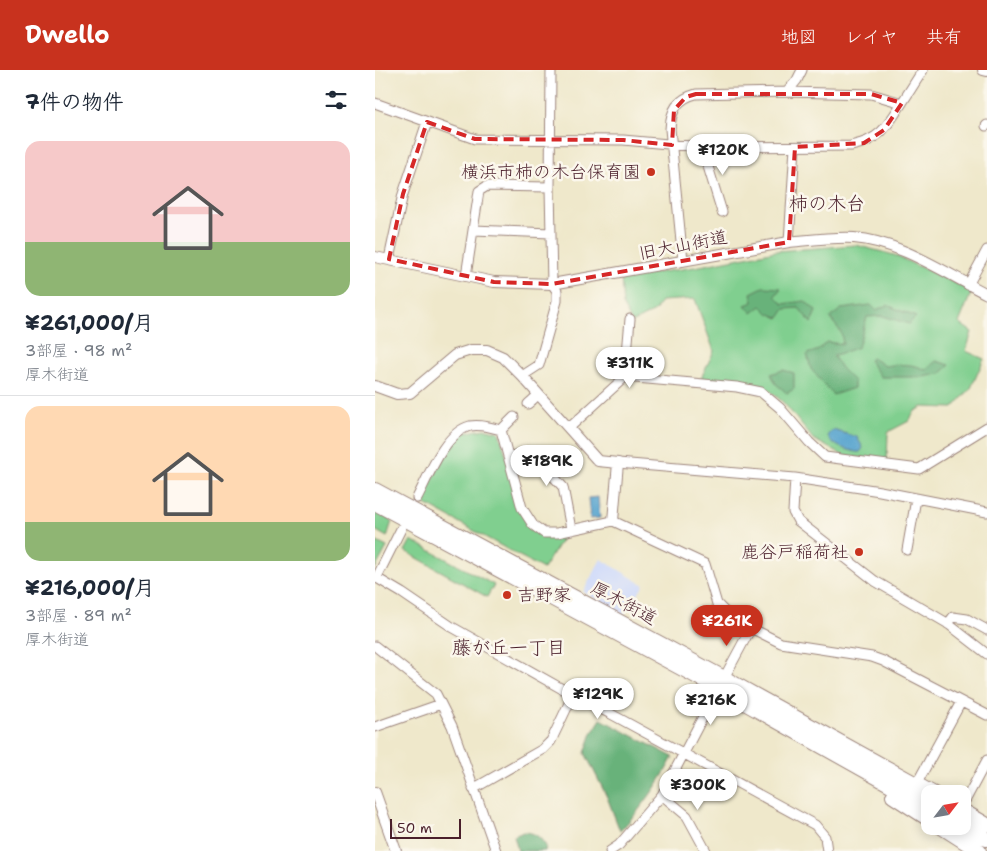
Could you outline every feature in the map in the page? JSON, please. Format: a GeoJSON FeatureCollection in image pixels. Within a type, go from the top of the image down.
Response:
{"type":"FeatureCollection","features":[{"type":"Feature","properties":{"kind":"highway","name":"厚木街道"},"geometry":{"type":"LineString","coordinates":[[375,490],[721,683],[773,718],[921,802]]}},
{"type":"Feature","properties":{"kind":"highway","name":"厚木街道"},"geometry":{"type":"LineString","coordinates":[[375,503],[921,786]]}},
{"type":"Feature","properties":{"kind":"highway"},"geometry":{"type":"LineString","coordinates":[[773,718],[819,750],[921,814]]}},
{"type":"Feature","properties":{"kind":"highway"},"geometry":{"type":"LineString","coordinates":[[917,783],[921,785]]}},
{"type":"Feature","properties":{"kind":"highway"},"geometry":{"type":"LineString","coordinates":[[971,809],[987,814]]}},
{"type":"Feature","properties":{"kind":"highway"},"geometry":{"type":"LineString","coordinates":[[971,812],[987,825]]}},
{"type":"Feature","properties":{"kind":"highway"},"geometry":{"type":"LineString","coordinates":[[971,831],[987,840]]}},
{"type":"Feature","properties":{"kind":"highway"},"geometry":{"type":"LineString","coordinates":[[954,835],[979,851]]}},
{"type":"Feature","properties":{"kind":"street"},"geometry":{"type":"LineString","coordinates":[[522,376],[539,365],[557,301],[557,291],[553,284],[551,233],[551,70]]}},
{"type":"Feature","properties":{"kind":"street"},"geometry":{"type":"LineString","coordinates":[[787,92],[797,80],[802,70]]}},
{"type":"Feature","properties":{"kind":"street"},"geometry":{"type":"LineString","coordinates":[[375,103],[475,139],[623,140],[672,146],[702,147],[851,146],[864,143],[884,130],[891,122],[923,70]]}},
{"type":"Feature","properties":{"kind":"street"},"geometry":{"type":"LineString","coordinates":[[983,70],[987,71]]}},
{"type":"Feature","properties":{"kind":"street"},"geometry":{"type":"LineString","coordinates":[[683,261],[671,117],[679,102],[686,97],[696,94],[787,92],[871,94],[902,103]]}},
{"type":"Feature","properties":{"kind":"street"},"geometry":{"type":"LineString","coordinates":[[389,260],[403,194],[427,122]]}},
{"type":"Feature","properties":{"kind":"street"},"geometry":{"type":"LineString","coordinates":[[702,147],[722,212]]}},
{"type":"Feature","properties":{"kind":"street"},"geometry":{"type":"LineString","coordinates":[[789,242],[795,147]]}},
{"type":"Feature","properties":{"kind":"street"},"geometry":{"type":"LineString","coordinates":[[466,276],[479,192],[487,186],[550,187]]}},
{"type":"Feature","properties":{"kind":"street"},"geometry":{"type":"LineString","coordinates":[[474,230],[551,233]]}},
{"type":"Feature","properties":{"kind":"street","name":"旧大山街道"},"geometry":{"type":"LineString","coordinates":[[375,257],[494,282],[553,284],[618,274],[789,242],[825,238],[855,238],[899,250],[987,294]]}},
{"type":"Feature","properties":{"kind":"street"},"geometry":{"type":"LineString","coordinates":[[968,284],[987,250]]}},
{"type":"Feature","properties":{"kind":"street"},"geometry":{"type":"LineString","coordinates":[[569,428],[625,377],[630,319]]}},
{"type":"Feature","properties":{"kind":"street"},"geometry":{"type":"LineString","coordinates":[[375,386],[397,394],[410,393],[455,355],[471,350],[487,350],[503,357],[598,461],[795,478],[987,512]]}},
{"type":"Feature","properties":{"kind":"street"},"geometry":{"type":"LineString","coordinates":[[625,377],[737,387],[761,392],[780,408],[809,442],[825,457],[919,469],[987,427]]}},
{"type":"Feature","properties":{"kind":"street"},"geometry":{"type":"LineString","coordinates":[[528,404],[538,395]]}},
{"type":"Feature","properties":{"kind":"street"},"geometry":{"type":"LineString","coordinates":[[501,430],[514,418]]}},
{"type":"Feature","properties":{"kind":"street"},"geometry":{"type":"LineString","coordinates":[[417,498],[446,445],[456,434],[470,426],[486,426],[501,430]]}},
{"type":"Feature","properties":{"kind":"street"},"geometry":{"type":"LineString","coordinates":[[501,430],[522,508],[533,525],[544,533],[557,533],[613,521],[705,564],[717,604],[727,614],[781,644],[877,659],[987,716]]}},
{"type":"Feature","properties":{"kind":"street"},"geometry":{"type":"LineString","coordinates":[[508,457],[531,451],[563,487],[571,529]]}},
{"type":"Feature","properties":{"kind":"street"},"geometry":{"type":"LineString","coordinates":[[613,521],[618,464]]}},
{"type":"Feature","properties":{"kind":"street"},"geometry":{"type":"LineString","coordinates":[[795,478],[793,512],[798,521],[875,580],[947,624],[987,654]]}},
{"type":"Feature","properties":{"kind":"street"},"geometry":{"type":"LineString","coordinates":[[905,544],[916,499]]}},
{"type":"Feature","properties":{"kind":"street"},"geometry":{"type":"LineString","coordinates":[[401,529],[376,577],[452,627],[573,695],[815,825],[825,837],[827,851]]}},
{"type":"Feature","properties":{"kind":"street"},"geometry":{"type":"LineString","coordinates":[[947,624],[953,617],[961,618],[987,630]]}},
{"type":"Feature","properties":{"kind":"street"},"geometry":{"type":"LineString","coordinates":[[610,851],[619,845],[662,794],[751,628]]}},
{"type":"Feature","properties":{"kind":"street"},"geometry":{"type":"LineString","coordinates":[[375,646],[436,694],[452,726],[496,851]]}},
{"type":"Feature","properties":{"kind":"street"},"geometry":{"type":"LineString","coordinates":[[473,789],[543,749],[551,741],[573,695]]}},
{"type":"Feature","properties":{"kind":"street"},"geometry":{"type":"LineString","coordinates":[[917,783],[961,702]]}},
{"type":"Feature","properties":{"kind":"street"},"geometry":{"type":"LineString","coordinates":[[375,727],[441,704]]}},
{"type":"Feature","properties":{"kind":"street"},"geometry":{"type":"LineString","coordinates":[[971,791],[987,760]]}},
{"type":"Feature","properties":{"kind":"street"},"geometry":{"type":"LineString","coordinates":[[375,792],[396,851]]}},
{"type":"Feature","properties":{"kind":"street"},"geometry":{"type":"LineString","coordinates":[[662,794],[687,816],[706,851]]}},
{"type":"Feature","properties":{"kind":"highlighted area"},"geometry":{"type":"Polygon","coordinates":[[[696,94],[871,94],[902,103],[884,130],[864,143],[795,147],[789,242],[552,284],[494,282],[389,259],[403,194],[427,122],[475,139],[623,140],[672,145],[674,110],[686,97],[696,94]]]}},
{"type":"Feature","properties":{"kind":"shaded area"},"geometry":{"type":"Polygon","coordinates":[[[601,559],[644,585],[624,615],[583,592],[601,559]]]}},
{"type":"Feature","properties":{"kind":"green space"},"geometry":{"type":"Polygon","coordinates":[[[856,245],[894,255],[972,291],[959,323],[972,332],[966,351],[984,359],[971,388],[953,408],[923,407],[915,411],[909,421],[888,432],[887,461],[844,456],[813,439],[784,403],[769,390],[750,383],[701,378],[714,351],[695,299],[661,301],[655,311],[632,323],[623,306],[621,278],[695,267],[776,251],[856,245]]]}},
{"type":"Feature","properties":{"kind":"green space"},"geometry":{"type":"Polygon","coordinates":[[[763,287],[781,288],[775,296],[783,304],[805,301],[816,311],[811,323],[799,308],[785,309],[779,318],[768,313],[761,306],[752,313],[745,305],[753,302],[751,293],[763,287]]]}},
{"type":"Feature","properties":{"kind":"green space"},"geometry":{"type":"Polygon","coordinates":[[[871,305],[876,310],[887,305],[916,317],[909,324],[883,316],[867,317],[858,347],[833,355],[841,368],[854,381],[854,388],[833,395],[811,369],[807,354],[819,350],[826,342],[843,344],[841,332],[830,318],[841,309],[871,305]]]}},
{"type":"Feature","properties":{"kind":"green space"},"geometry":{"type":"Polygon","coordinates":[[[872,358],[885,366],[906,365],[926,370],[936,361],[950,365],[940,374],[923,377],[881,377],[869,360],[872,358]]]}},
{"type":"Feature","properties":{"kind":"green space"},"geometry":{"type":"Polygon","coordinates":[[[783,370],[794,373],[794,389],[787,393],[776,384],[771,374],[783,370]]]}},
{"type":"Feature","properties":{"kind":"green space"},"geometry":{"type":"Polygon","coordinates":[[[487,429],[499,432],[522,508],[544,533],[568,529],[543,569],[422,502],[444,455],[455,440],[460,435],[487,429]]]}},
{"type":"Feature","properties":{"kind":"green space"},"geometry":{"type":"Polygon","coordinates":[[[375,512],[392,521],[387,537],[375,530],[375,512]]]}},
{"type":"Feature","properties":{"kind":"green space"},"geometry":{"type":"Polygon","coordinates":[[[411,540],[494,585],[487,597],[405,551],[411,540]]]}},
{"type":"Feature","properties":{"kind":"green space"},"geometry":{"type":"Polygon","coordinates":[[[375,541],[387,547],[375,569],[375,541]]]}},
{"type":"Feature","properties":{"kind":"green space"},"geometry":{"type":"Polygon","coordinates":[[[601,719],[673,757],[649,796],[620,831],[607,797],[585,753],[592,733],[601,719]]]}},
{"type":"Feature","properties":{"kind":"green space"},"geometry":{"type":"Polygon","coordinates":[[[523,832],[534,834],[539,838],[546,846],[545,851],[518,851],[514,836],[523,832]]]}},
{"type":"Feature","properties":{"kind":"water"},"geometry":{"type":"Polygon","coordinates":[[[833,430],[857,437],[863,448],[860,452],[856,452],[836,445],[828,436],[833,430]]]}},
{"type":"Feature","properties":{"kind":"water"},"geometry":{"type":"Polygon","coordinates":[[[598,497],[600,518],[590,519],[588,498],[598,497]]]}},
{"type":"Feature","properties":{"kind":"place","name":"横浜市柿の木台保育園"},"geometry":{"type":"Point","coordinates":[651,172]}},
{"type":"Feature","properties":{"kind":"place","name":"鹿谷戸稲荷社"},"geometry":{"type":"Point","coordinates":[859,552]}},
{"type":"Feature","properties":{"kind":"place","name":"吉野家"},"geometry":{"type":"Point","coordinates":[507,595]}},
{"type":"Feature","properties":{"kind":"district","name":"柿の木台"},"geometry":{"type":"Point","coordinates":[827,203]}},
{"type":"Feature","properties":{"kind":"district","name":"藤が丘一丁目"},"geometry":{"type":"Point","coordinates":[509,647]}}]}
